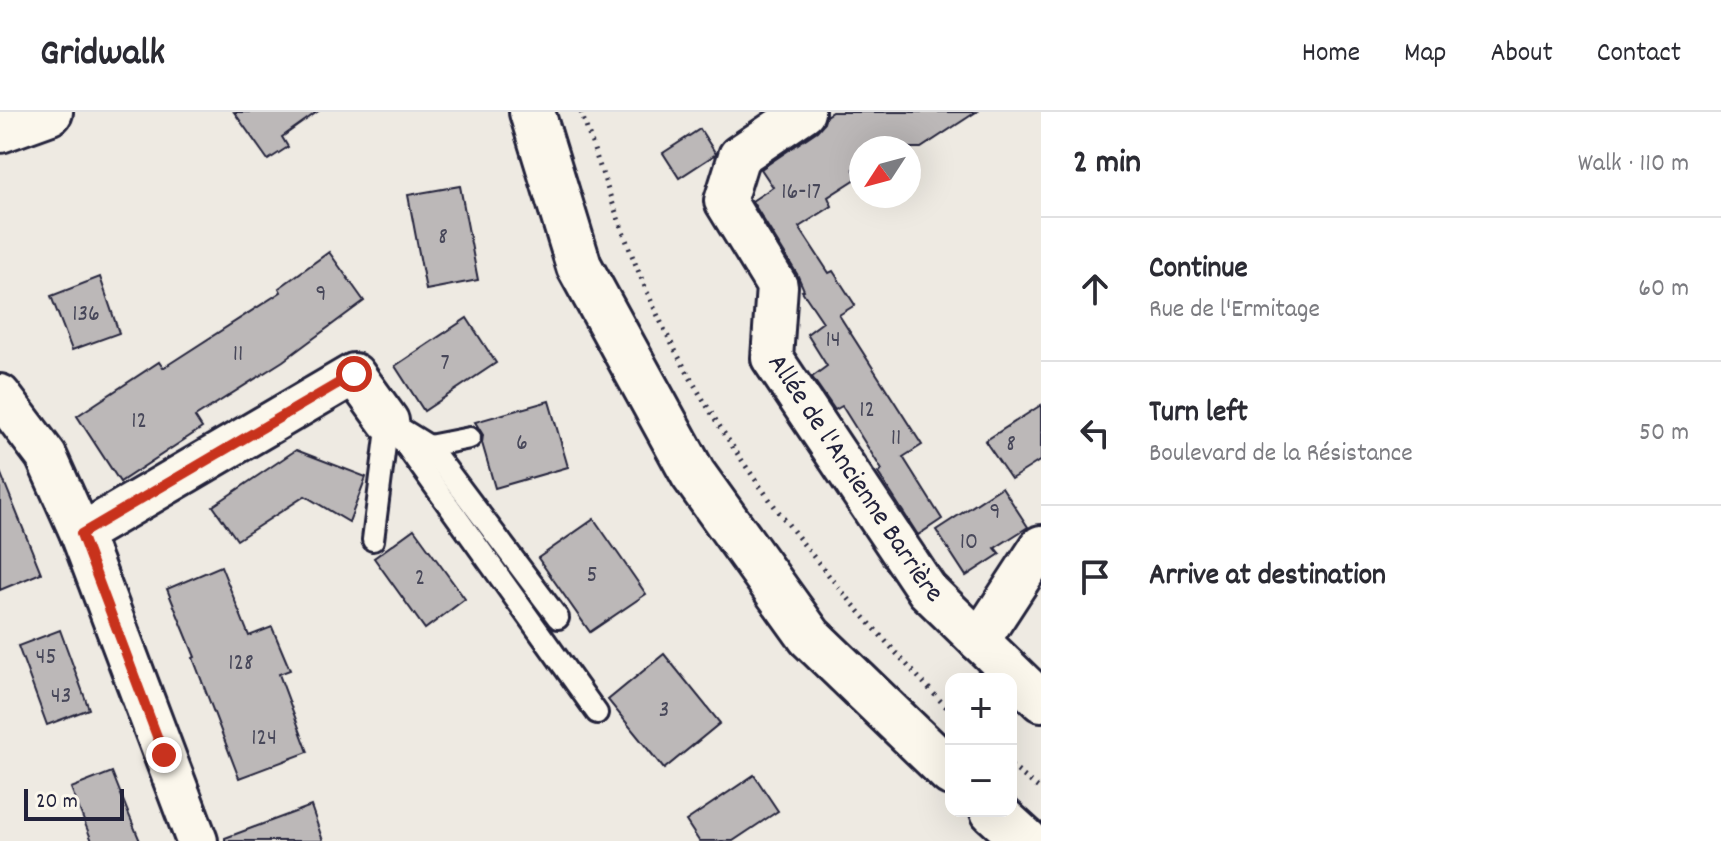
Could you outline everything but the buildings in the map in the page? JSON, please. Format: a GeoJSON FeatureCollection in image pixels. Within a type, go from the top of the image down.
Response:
{"type":"FeatureCollection","features":[{"type":"Feature","properties":{"kind":"main road"},"geometry":{"type":"LineString","coordinates":[[0,130],[50,112]]}},
{"type":"Feature","properties":{"kind":"main road"},"geometry":{"type":"LineString","coordinates":[[532,112],[579,266],[693,474],[810,637],[945,767]]}},
{"type":"Feature","properties":{"kind":"street","name":"Allée de l'Ancienne Barrière"},"geometry":{"type":"LineString","coordinates":[[804,112],[739,156],[725,201],[777,286],[772,358],[927,590],[1041,701]]}},
{"type":"Feature","properties":{"kind":"street"},"geometry":{"type":"LineString","coordinates":[[81,534],[354,374],[388,421]]}},
{"type":"Feature","properties":{"kind":"street"},"geometry":{"type":"LineString","coordinates":[[0,395],[46,456],[81,534],[197,841]]}},
{"type":"Feature","properties":{"kind":"street"},"geometry":{"type":"LineString","coordinates":[[979,641],[1041,546]]}},
{"type":"Feature","properties":{"kind":"lane"},"geometry":{"type":"LineString","coordinates":[[388,421],[429,446],[558,618]]}},
{"type":"Feature","properties":{"kind":"lane"},"geometry":{"type":"LineString","coordinates":[[373,540],[388,421]]}},
{"type":"Feature","properties":{"kind":"lane"},"geometry":{"type":"LineString","coordinates":[[388,421],[597,713]]}},
{"type":"Feature","properties":{"kind":"lane"},"geometry":{"type":"LineString","coordinates":[[429,446],[470,438]]}},
{"type":"Feature","properties":{"kind":"path"},"geometry":{"type":"LineString","coordinates":[[581,112],[633,256],[674,348],[724,433],[786,525],[877,634],[945,706]]}},
{"type":"Feature","properties":{"kind":"path"},"geometry":{"type":"LineString","coordinates":[[1017,771],[1041,790]]}},
{"type":"Feature","properties":{"kind":"route"},"geometry":{"type":"LineString","coordinates":[[164,755],[81,534],[354,374]]}}]}
